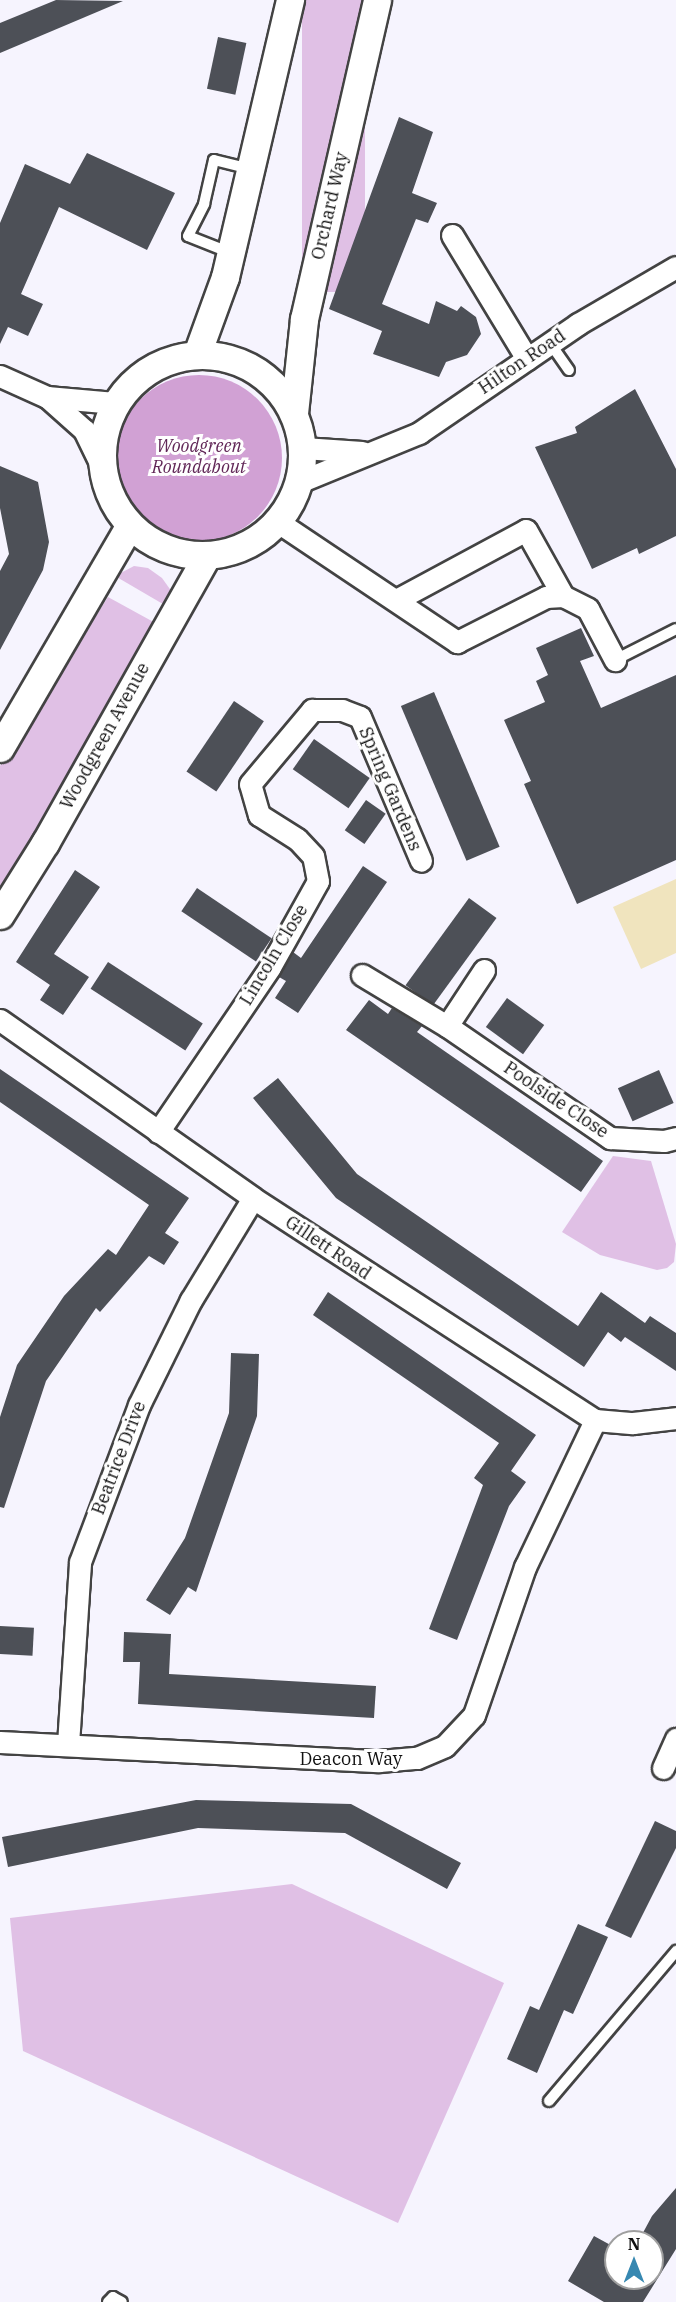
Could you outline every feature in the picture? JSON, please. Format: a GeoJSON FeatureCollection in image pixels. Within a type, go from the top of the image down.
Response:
{"type":"FeatureCollection","features":[{"type":"Feature","properties":{"kind":"street"},"geometry":{"type":"LineString","coordinates":[[197,354],[231,253],[290,0]]}},
{"type":"Feature","properties":{"kind":"street","name":"Orchard Way"},"geometry":{"type":"LineString","coordinates":[[294,413],[304,319],[377,0]]}},
{"type":"Feature","properties":{"kind":"street"},"geometry":{"type":"LineString","coordinates":[[452,235],[527,359]]}},
{"type":"Feature","properties":{"kind":"street","name":"Hilton Road"},"geometry":{"type":"LineString","coordinates":[[299,482],[366,452],[419,433],[550,343],[676,267]]}},
{"type":"Feature","properties":{"kind":"street"},"geometry":{"type":"LineString","coordinates":[[0,376],[47,397],[84,430],[101,465],[110,498],[129,526],[152,543],[179,553],[207,556],[234,551],[258,539],[278,522],[299,482],[303,447],[294,413],[278,388],[255,369],[227,357],[197,354],[165,361],[136,378],[115,403],[103,433],[101,465]]}},
{"type":"Feature","properties":{"kind":"street"},"geometry":{"type":"LineString","coordinates":[[47,397],[115,403]]}},
{"type":"Feature","properties":{"kind":"street"},"geometry":{"type":"LineString","coordinates":[[303,447],[366,452]]}},
{"type":"Feature","properties":{"kind":"street"},"geometry":{"type":"LineString","coordinates":[[278,522],[398,599],[457,642],[546,597],[563,596],[588,609],[615,660]]}},
{"type":"Feature","properties":{"kind":"street"},"geometry":{"type":"LineString","coordinates":[[0,748],[129,526]]}},
{"type":"Feature","properties":{"kind":"street"},"geometry":{"type":"LineString","coordinates":[[398,599],[526,530],[563,596]]}},
{"type":"Feature","properties":{"kind":"street","name":"Woodgreen Avenue"},"geometry":{"type":"LineString","coordinates":[[0,915],[45,843],[207,556]]}},
{"type":"Feature","properties":{"kind":"street","name":"Spring Gardens"},"geometry":{"type":"LineString","coordinates":[[250,784],[312,711],[342,710],[360,717],[421,861]]}},
{"type":"Feature","properties":{"kind":"street","name":"Lincoln Close"},"geometry":{"type":"LineString","coordinates":[[158,1132],[270,967],[318,881],[313,856],[297,839],[259,815],[250,784]]}},
{"type":"Feature","properties":{"kind":"street"},"geometry":{"type":"LineString","coordinates":[[447,1026],[484,970]]}},
{"type":"Feature","properties":{"kind":"street","name":"Poolside Close"},"geometry":{"type":"LineString","coordinates":[[362,975],[447,1026],[610,1138],[664,1141],[676,1138]]}},
{"type":"Feature","properties":{"kind":"street","name":"Gillett Road"},"geometry":{"type":"LineString","coordinates":[[0,1020],[254,1198],[595,1420],[633,1423],[676,1418]]}},
{"type":"Feature","properties":{"kind":"street","name":"Beatrice Drive"},"geometry":{"type":"LineString","coordinates":[[68,1744],[80,1562],[139,1405],[191,1299],[254,1198]]}},
{"type":"Feature","properties":{"kind":"street","name":"Deacon Way"},"geometry":{"type":"LineString","coordinates":[[0,1742],[379,1761],[417,1758],[445,1746],[474,1715],[525,1567],[595,1420]]}},
{"type":"Feature","properties":{"kind":"street"},"geometry":{"type":"LineString","coordinates":[[663,1768],[676,1739]]}},
{"type":"Feature","properties":{"kind":"lane"},"geometry":{"type":"LineString","coordinates":[[231,253],[188,236],[204,204],[214,160],[250,169]]}},
{"type":"Feature","properties":{"kind":"lane"},"geometry":{"type":"LineString","coordinates":[[550,343],[569,369]]}},
{"type":"Feature","properties":{"kind":"lane"},"geometry":{"type":"LineString","coordinates":[[615,660],[674,635]]}},
{"type":"Feature","properties":{"kind":"lane"},"geometry":{"type":"LineString","coordinates":[[549,2101],[676,1951]]}},
{"type":"Feature","properties":{"kind":"lane"},"geometry":{"type":"LineString","coordinates":[[108,2302],[113,2297],[122,2302]]}},
{"type":"Feature","properties":{"kind":"shaded area"},"geometry":{"type":"Polygon","coordinates":[[[302,0],[365,0],[365,292],[302,292],[302,0]]]}},
{"type":"Feature","properties":{"kind":"shaded area"},"geometry":{"type":"Polygon","coordinates":[[[134,566],[148,568],[162,578],[172,592],[168,607],[115,576],[134,566]]]}},
{"type":"Feature","properties":{"kind":"shaded area"},"geometry":{"type":"Polygon","coordinates":[[[108,597],[159,625],[51,815],[0,889],[0,766],[108,597]]]}},
{"type":"Feature","properties":{"kind":"shaded area"},"geometry":{"type":"Polygon","coordinates":[[[676,879],[676,953],[641,969],[613,907],[676,879]]]}},
{"type":"Feature","properties":{"kind":"shaded area"},"geometry":{"type":"Polygon","coordinates":[[[613,1156],[651,1161],[676,1244],[674,1262],[667,1268],[657,1270],[600,1255],[562,1232],[613,1156]]]}},
{"type":"Feature","properties":{"kind":"shaded area"},"geometry":{"type":"Polygon","coordinates":[[[292,1884],[504,1983],[398,2223],[23,2051],[10,1918],[292,1884]]]}},
{"type":"Feature","properties":{"kind":"green space","name":"Woodgreen Roundabout"},"geometry":{"type":"Polygon","coordinates":[[[199,375],[215,376],[231,381],[258,399],[276,426],[281,442],[281,474],[276,490],[258,517],[231,535],[215,540],[199,541],[183,540],[167,535],[140,517],[122,490],[117,474],[116,458],[117,442],[122,426],[140,399],[167,381],[183,376],[199,375]]]}},
{"type":"Feature","properties":{"kind":"building"},"geometry":{"type":"Polygon","coordinates":[[[56,0],[123,1],[0,53],[0,23],[56,0]]]}},
{"type":"Feature","properties":{"kind":"building"},"geometry":{"type":"Polygon","coordinates":[[[218,37],[246,43],[235,95],[207,89],[218,37]]]}},
{"type":"Feature","properties":{"kind":"building"},"geometry":{"type":"Polygon","coordinates":[[[399,117],[433,132],[412,193],[437,203],[428,223],[416,219],[382,304],[429,324],[436,301],[457,311],[461,306],[476,317],[481,334],[467,355],[446,362],[439,377],[373,354],[382,331],[329,309],[399,117]]]}},
{"type":"Feature","properties":{"kind":"building"},"geometry":{"type":"Polygon","coordinates":[[[87,153],[175,193],[147,250],[59,207],[21,294],[43,304],[28,336],[8,327],[0,344],[0,223],[25,164],[70,184],[87,153]]]}},
{"type":"Feature","properties":{"kind":"building"},"geometry":{"type":"Polygon","coordinates":[[[635,389],[676,469],[676,536],[639,554],[637,548],[592,569],[535,447],[577,433],[575,427],[635,389]]]}},
{"type":"Feature","properties":{"kind":"building"},"geometry":{"type":"Polygon","coordinates":[[[0,466],[38,482],[49,542],[43,570],[0,650],[0,571],[9,554],[0,508],[0,466]]]}},
{"type":"Feature","properties":{"kind":"building"},"geometry":{"type":"Polygon","coordinates":[[[581,628],[594,656],[580,661],[601,708],[676,675],[676,860],[577,904],[524,784],[531,781],[504,720],[545,702],[536,681],[548,675],[536,648],[581,628]]]}},
{"type":"Feature","properties":{"kind":"building"},"geometry":{"type":"Polygon","coordinates":[[[434,692],[500,847],[467,861],[401,706],[434,692]]]}},
{"type":"Feature","properties":{"kind":"building"},"geometry":{"type":"Polygon","coordinates":[[[234,701],[264,721],[216,792],[186,771],[234,701]]]}},
{"type":"Feature","properties":{"kind":"building"},"geometry":{"type":"Polygon","coordinates":[[[314,739],[370,778],[348,808],[293,769],[314,739]]]}},
{"type":"Feature","properties":{"kind":"building"},"geometry":{"type":"Polygon","coordinates":[[[366,800],[386,814],[364,844],[345,830],[366,800]]]}},
{"type":"Feature","properties":{"kind":"building"},"geometry":{"type":"Polygon","coordinates":[[[363,866],[387,882],[298,1013],[275,998],[286,981],[279,977],[293,952],[301,958],[363,866]]]}},
{"type":"Feature","properties":{"kind":"building"},"geometry":{"type":"Polygon","coordinates":[[[75,870],[100,887],[54,954],[89,977],[63,1015],[40,1000],[50,985],[16,962],[75,870]]]}},
{"type":"Feature","properties":{"kind":"building"},"geometry":{"type":"Polygon","coordinates":[[[197,888],[272,938],[256,962],[181,911],[197,888]]]}},
{"type":"Feature","properties":{"kind":"building"},"geometry":{"type":"Polygon","coordinates":[[[469,898],[497,918],[433,1005],[406,985],[469,898]]]}},
{"type":"Feature","properties":{"kind":"building"},"geometry":{"type":"Polygon","coordinates":[[[108,962],[203,1024],[185,1050],[91,989],[108,962]]]}},
{"type":"Feature","properties":{"kind":"building"},"geometry":{"type":"Polygon","coordinates":[[[507,998],[544,1025],[523,1054],[486,1027],[507,998]]]}},
{"type":"Feature","properties":{"kind":"building"},"geometry":{"type":"Polygon","coordinates":[[[369,1000],[388,1014],[392,1008],[422,1026],[417,1032],[603,1161],[581,1192],[346,1030],[369,1000]]]}},
{"type":"Feature","properties":{"kind":"building"},"geometry":{"type":"Polygon","coordinates":[[[0,1069],[189,1198],[165,1233],[179,1242],[164,1265],[149,1256],[100,1312],[96,1308],[46,1381],[4,1508],[0,1507],[0,1417],[17,1365],[64,1296],[108,1249],[116,1255],[149,1205],[0,1102],[0,1069]]]}},
{"type":"Feature","properties":{"kind":"building"},"geometry":{"type":"Polygon","coordinates":[[[659,1070],[674,1103],[633,1121],[618,1088],[659,1070]]]}},
{"type":"Feature","properties":{"kind":"building"},"geometry":{"type":"Polygon","coordinates":[[[278,1078],[357,1174],[578,1326],[601,1292],[645,1323],[650,1316],[676,1333],[676,1371],[625,1337],[621,1342],[608,1332],[584,1367],[336,1198],[253,1098],[278,1078]]]}},
{"type":"Feature","properties":{"kind":"building"},"geometry":{"type":"Polygon","coordinates":[[[328,1292],[536,1435],[511,1471],[526,1482],[509,1506],[457,1640],[429,1629],[483,1485],[474,1478],[499,1443],[313,1315],[328,1292]]]}},
{"type":"Feature","properties":{"kind":"building"},"geometry":{"type":"Polygon","coordinates":[[[231,1353],[259,1354],[257,1416],[196,1592],[188,1587],[170,1615],[146,1600],[185,1538],[229,1413],[231,1353]]]}},
{"type":"Feature","properties":{"kind":"building"},"geometry":{"type":"Polygon","coordinates":[[[0,1626],[34,1628],[32,1656],[0,1654],[0,1626]]]}},
{"type":"Feature","properties":{"kind":"building"},"geometry":{"type":"Polygon","coordinates":[[[124,1632],[171,1634],[169,1674],[376,1686],[374,1718],[138,1704],[140,1662],[123,1662],[124,1632]]]}},
{"type":"Feature","properties":{"kind":"building"},"geometry":{"type":"Polygon","coordinates":[[[196,1800],[351,1804],[461,1863],[447,1889],[345,1833],[198,1828],[8,1867],[2,1837],[196,1800]]]}},
{"type":"Feature","properties":{"kind":"building"},"geometry":{"type":"Polygon","coordinates":[[[655,1821],[676,1831],[676,1848],[631,1938],[605,1926],[655,1821]]]}},
{"type":"Feature","properties":{"kind":"building"},"geometry":{"type":"Polygon","coordinates":[[[578,1924],[608,1937],[573,2014],[564,2010],[537,2073],[507,2059],[530,2006],[539,2010],[578,1924]]]}},
{"type":"Feature","properties":{"kind":"building"},"geometry":{"type":"Polygon","coordinates":[[[676,2188],[676,2249],[664,2268],[664,2230],[644,2230],[652,2216],[676,2188]]]}},
{"type":"Feature","properties":{"kind":"building"},"geometry":{"type":"Polygon","coordinates":[[[594,2236],[604,2241],[604,2290],[650,2290],[643,2302],[604,2302],[568,2281],[594,2236]]]}}]}
